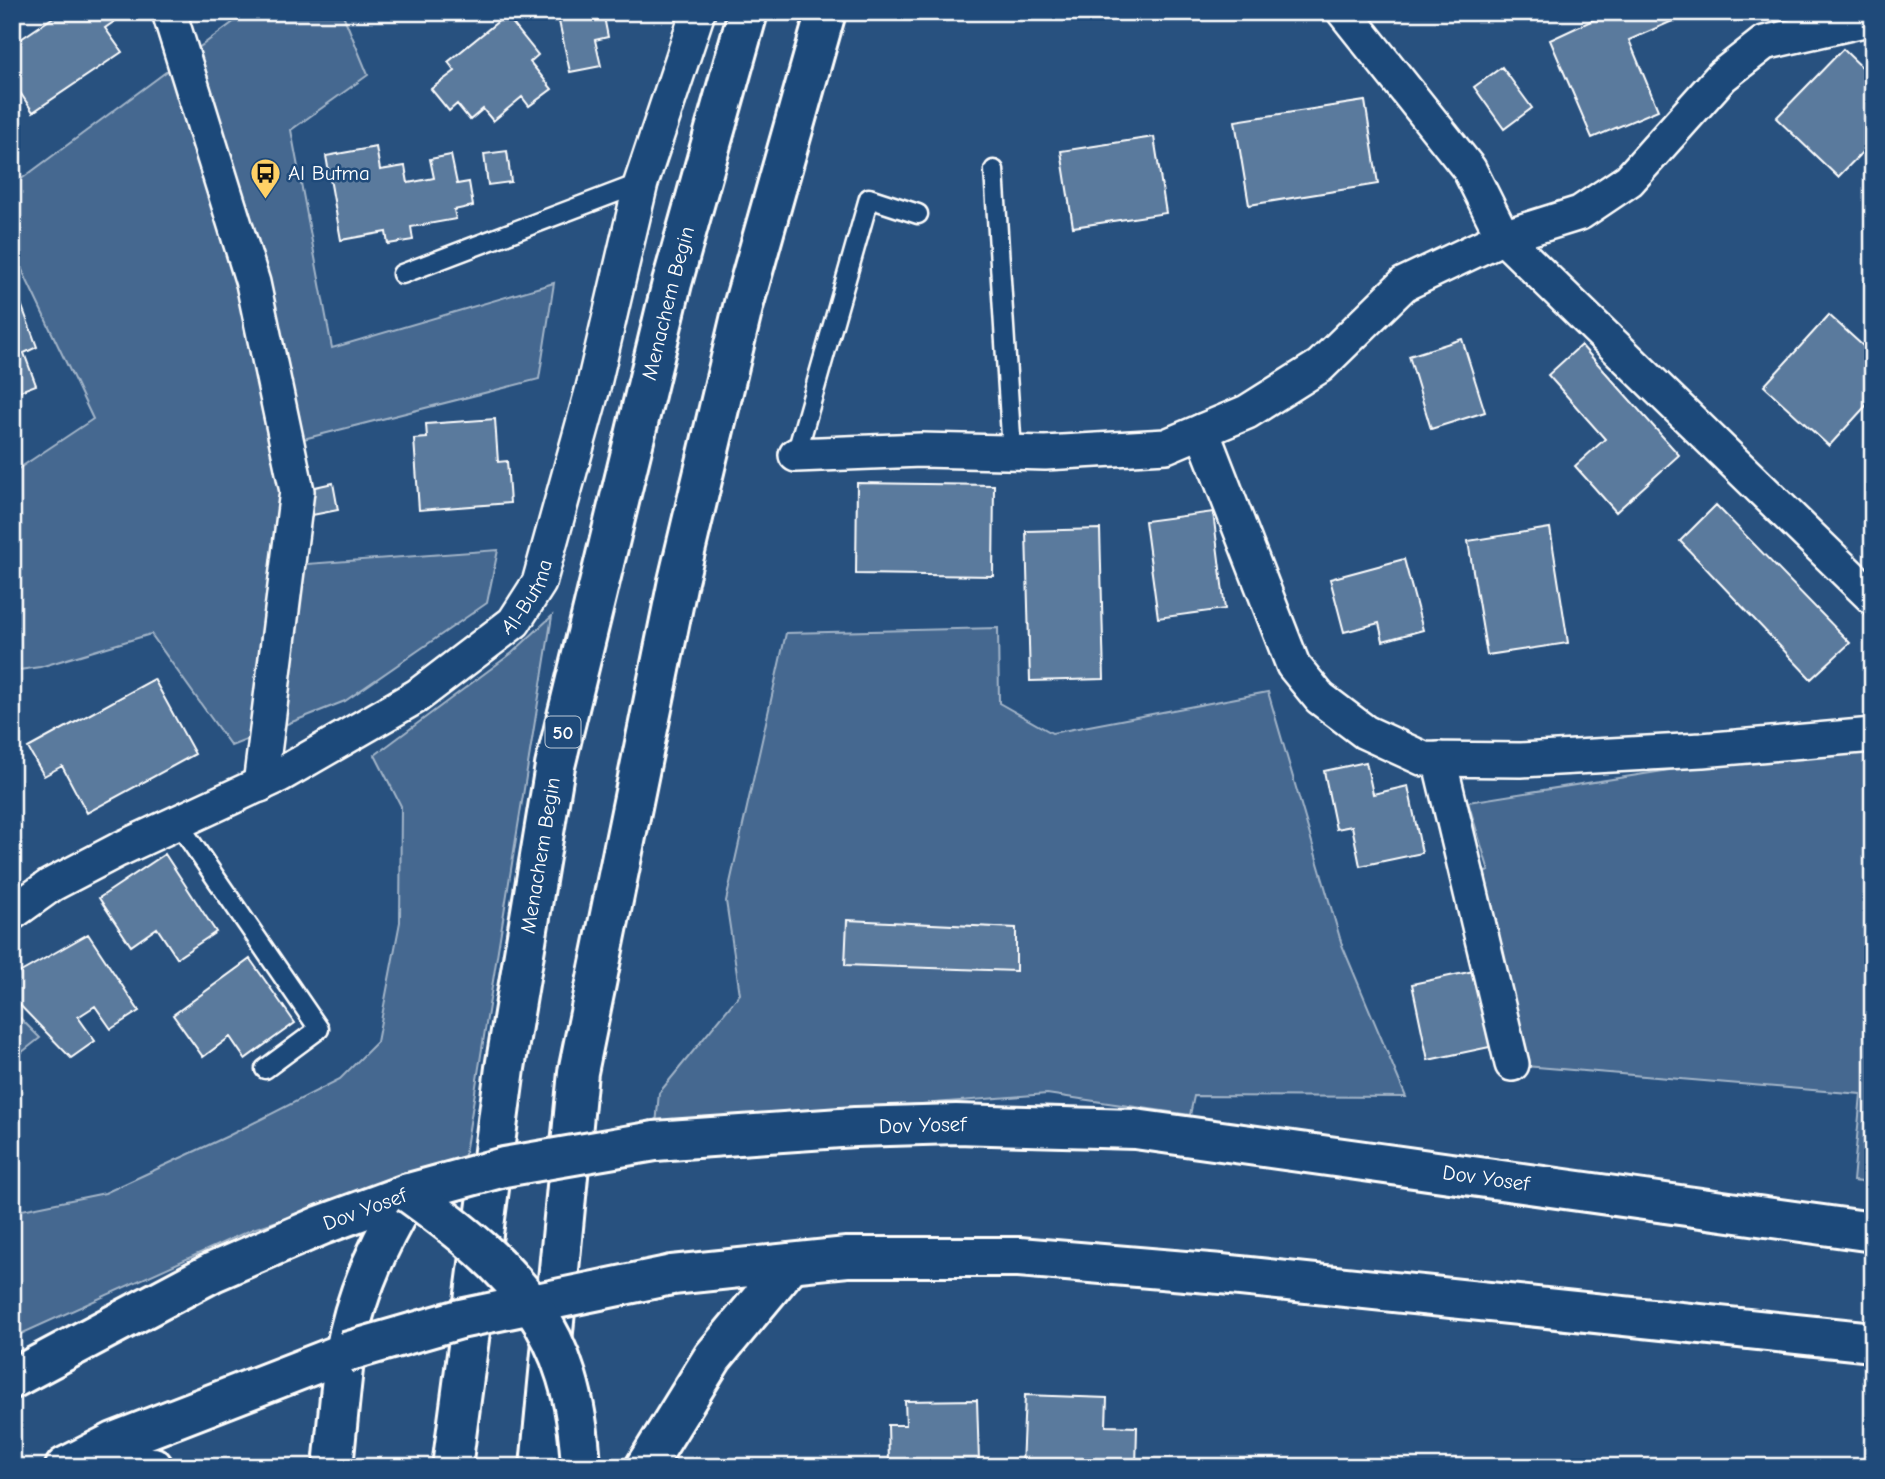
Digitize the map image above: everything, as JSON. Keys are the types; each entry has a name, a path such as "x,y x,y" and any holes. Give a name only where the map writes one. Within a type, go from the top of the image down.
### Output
{"main road":[{"name":"Menachem Begin","path":"452,1467 505,1068 555,766 672,283 748,12"},
{"path":"540,1467 578,1072 678,581 744,303 826,12"},
{"name":"Dov Yosef","path":"12,1379 201,1278 322,1225 409,1193 504,1167 655,1141 855,1127 956,1124 1135,1129 1873,1232"},
{"path":"335,1456 330,1358 368,1272 409,1193 492,1261 532,1303 554,1340 567,1380 578,1424 580,1467"},
{"path":"65,1467 114,1442 330,1358 460,1319 672,1275 847,1257 1019,1256 1220,1273 1873,1342"},
{"path":"645,1467 713,1357 791,1263"},
{"path":"137,1467 153,1467"}],"street":[{"path":"169,12 253,283 297,491 260,785"},
{"name":"Al-Butma","path":"12,913 51,885 260,785 417,696 514,622 538,583 593,388 641,183 698,12"},
{"path":"1345,12 1469,169 1503,237 1873,598"},
{"path":"796,455 921,450 1012,452 1166,446 1247,412 1320,366 1404,284 1503,237 1580,214 1629,180 1722,76 1764,43 1873,18"},
{"path":"1202,431 1293,665 1320,698 1365,733 1424,759 1535,760 1702,750 1873,735"},
{"path":"1439,759 1512,1064"}],"lane":[{"path":"993,170 1012,452"},
{"path":"402,274 641,183"},
{"path":"796,455 869,198 918,214"},
{"path":"178,823 319,1029 265,1069"}],"shaded area":[{"path":"247,12 342,12 368,75 291,130 332,348 554,283 539,379 272,447 307,564 498,550 487,603 345,701 231,746 151,634 40,667 12,671 12,473 93,419 12,249 12,186"},
{"path":"552,616 464,1160 253,1229 12,1338 12,1212 105,1193 228,1136 340,1079 377,1042 400,922 401,806 375,755 512,653"},
{"path":"998,628 999,703 1052,733 1268,692 1342,945 1406,1097 1194,1096 1190,1115 1047,1094 656,1125 659,1093 740,994 726,901 786,633"},
{"path":"1873,748 1873,1183 1853,1181 1861,1094 1525,1066 1471,876 1489,871 1468,802 1732,760"},
{"path":"12,1010 40,1038 12,1060"}],"building":[{"path":"61,12 109,12 115,21 105,28 122,52 33,112 19,91 12,96 12,45"},
{"path":"557,12 627,12 604,17 608,37 595,40 601,66 570,72"},
{"path":"1610,12 1693,12 1629,40 1658,110 1592,138 1550,40"},
{"path":"506,15 538,55 530,62 552,89 529,106 522,97 493,121 483,109 470,120 457,104 449,111 431,89 455,71 448,62"},
{"path":"1843,49 1873,78 1873,141 1838,177 1776,118"},
{"path":"1502,67 1532,108 1504,129 1474,87"},
{"path":"1365,101 1378,184 1249,205 1235,121"},
{"path":"1154,137 1166,213 1073,227 1061,151"},
{"path":"376,147 380,170 405,166 408,183 434,178 430,159 451,155 457,184 469,182 473,206 454,210 456,219 411,227 413,240 388,244 386,232 341,240 326,156"},
{"path":"507,151 511,182 488,185 484,154"},
{"path":"16,290 37,347 24,353 36,385 12,394 12,292"},
{"path":"1829,315 1873,355 1873,398 1829,446 1764,386"},
{"path":"1462,339 1485,412 1431,429 1409,356"},
{"path":"1581,345 1679,455 1616,512 1575,466 1605,439 1548,375"},
{"path":"495,419 498,462 507,461 510,503 419,510 414,439 427,438 426,424"},
{"path":"333,483 338,510 302,517 297,491"},
{"path":"857,483 994,485 993,576 856,574"},
{"path":"1716,505 1850,643 1811,679 1680,541"},
{"path":"1213,512 1225,609 1158,618 1145,521"},
{"path":"1550,528 1568,643 1487,655 1468,541"},
{"path":"1100,529 1104,679 1030,681 1026,531"},
{"path":"1404,559 1423,630 1383,641 1379,623 1344,632 1330,579"},
{"path":"154,679 195,754 87,813 62,766 44,776 28,748"},
{"path":"1366,762 1373,794 1408,786 1422,853 1360,866 1352,826 1336,829 1324,771"},
{"path":"165,854 216,932 177,958 157,928 131,946 99,898"},
{"path":"847,920 1016,928 1016,971 845,965"},
{"path":"88,934 139,1011 111,1029 95,1006 78,1017 95,1041 71,1058 12,997 12,977"},
{"path":"250,959 295,1023 245,1059 230,1037 203,1057 173,1015"},
{"path":"1483,969 1499,1045 1428,1060 1412,984"},
{"path":"1025,1395 1107,1398 1106,1426 1137,1427 1136,1467 1022,1467"},
{"path":"977,1400 979,1462 889,1463 888,1425 906,1425 905,1401"}],"place":[{"name":"Al Butma","path":"265,200"}]}
